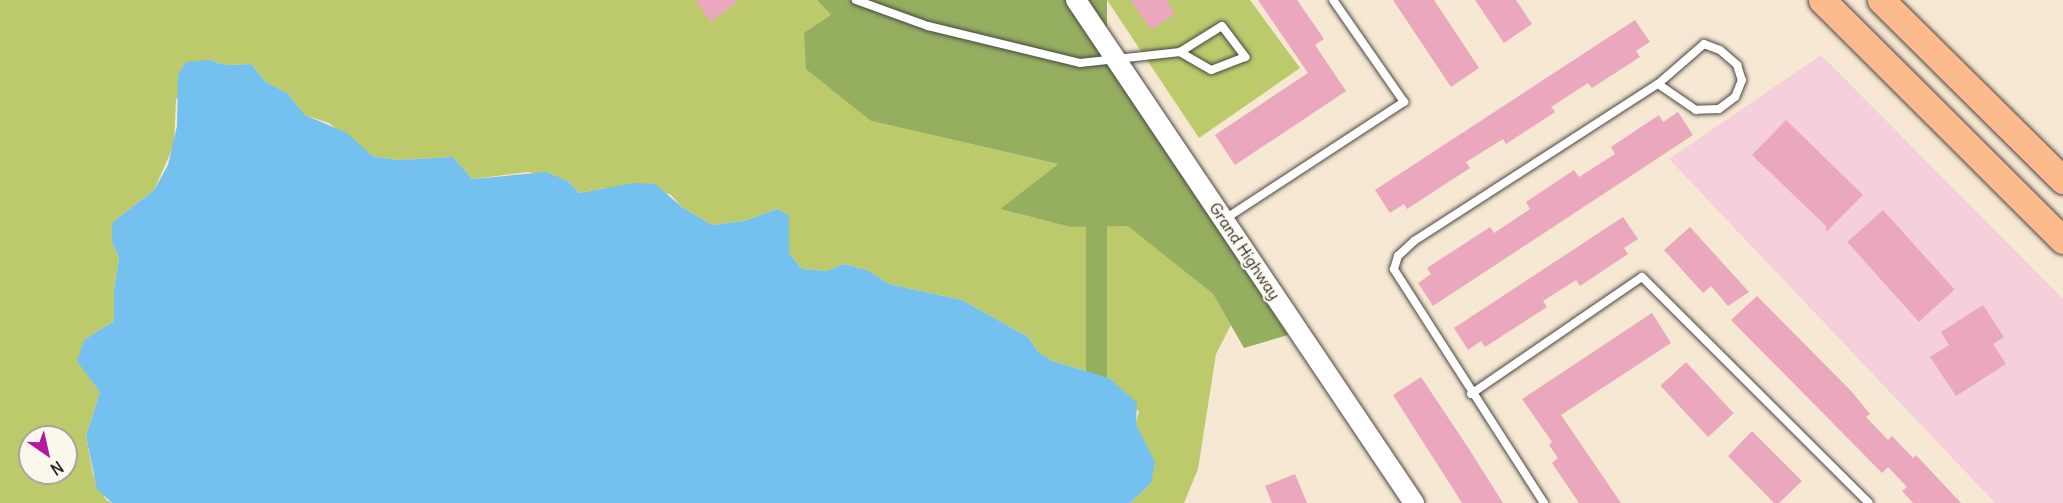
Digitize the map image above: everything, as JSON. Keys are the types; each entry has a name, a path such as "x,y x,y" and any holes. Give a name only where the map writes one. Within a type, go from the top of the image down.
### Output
{"highway":[{"path":"1822,0 1996,177 2063,240"},
{"path":"1881,0 2063,180"},
{"path":"1996,177 2063,215"}],"street":[{"name":"Grand Highway","path":"1076,0 1414,503"}],"lane":[{"path":"856,0 928,26 1080,63 1180,52 1222,26 1245,57 1210,70 1180,52"},
{"path":"1224,220 1404,102 1333,0"},
{"path":"1544,503 1396,279 1394,269 1398,256 1414,241 1658,84 1704,44 1720,50 1737,64 1742,80 1735,97 1719,109 1696,110 1658,84"},
{"path":"1471,394 1642,278 1869,503"}],"shaded area":[{"path":"1821,55 2063,299 2063,503 1995,503 1669,159"}],"green space":[{"path":"0,0 817,0 831,15 871,121 1058,164 1000,209 1070,227 1128,225 1213,294 1231,325 1216,354 1198,469 1184,503 1130,503 1151,483 1144,441 1135,424 1139,412 1109,378 1052,361 1038,352 1028,337 962,300 889,284 867,270 843,264 827,271 802,269 789,253 789,215 777,209 744,221 712,225 682,207 670,194 605,188 579,193 568,181 528,172 472,179 453,157 397,160 372,156 329,123 305,115 287,93 266,82 251,64 226,65 209,60 176,100 174,145 154,190 112,223 112,242 119,258 114,288 114,321 84,340 92,379 100,392 86,436 93,474 106,500 112,503 0,503"},
{"path":"817,0 1066,0 1288,335 1244,348 1213,294 1128,226 1070,227 1000,209 1058,164 871,121 806,69 804,33 831,15"},
{"path":"1086,0 1107,0 1107,393 1086,393"},
{"path":"1107,0 1250,0 1300,68 1199,138"}],"water":[{"path":"209,60 226,65 251,64 266,82 287,93 305,115 347,133 372,156 397,160 453,157 472,179 546,172 568,181 579,193 633,183 655,184 682,207 712,225 744,221 777,209 789,215 789,253 802,269 827,271 843,264 867,270 889,284 962,300 1028,337 1038,352 1052,361 1109,378 1137,403 1136,424 1155,462 1151,483 1130,503 112,503 97,489 86,436 100,392 77,361 84,340 114,321 114,289 119,258 112,242 112,223 154,190 168,165 177,126 178,74 186,62"}],"building":[{"path":"695,0 739,0 711,22"},
{"path":"1130,0 1166,0 1175,13 1152,30"},
{"path":"1258,0 1297,0 1324,39 1315,45 1346,91 1235,165 1215,135 1308,73"},
{"path":"1393,0 1434,0 1479,68 1451,87"},
{"path":"1475,0 1516,0 1532,24 1504,43"},
{"path":"1635,20 1650,42 1636,51 1640,57 1592,88 1588,83 1551,107 1555,112 1506,144 1503,139 1466,162 1470,168 1407,209 1404,204 1390,213 1375,190"},
{"path":"1678,112 1693,135 1433,306 1418,283 1431,274 1427,268 1490,227 1494,233 1530,209 1526,202 1574,170 1579,177 1615,154 1611,147 1659,115 1663,122"},
{"path":"1786,120 1863,195 1826,232 1826,226 1752,155"},
{"path":"1883,210 1955,290 1919,322 1847,242"},
{"path":"1623,217 1638,239 1624,248 1628,254 1580,286 1576,280 1543,301 1547,307 1485,347 1481,341 1468,350 1454,328"},
{"path":"1690,227 1749,292 1728,306 1711,286 1703,293 1664,250"},
{"path":"1757,296 1852,392 1870,414 1866,417 1888,440 1892,436 1913,458 1916,455 1961,503 1913,503 1902,491 1907,487 1888,467 1882,473 1731,320"},
{"path":"1983,305 2004,337 1993,344 2006,364 1956,396 1930,357 1949,345 1941,332"},
{"path":"1652,313 1671,343 1561,415 1621,503 1579,503 1552,463 1558,458 1549,445 1552,442 1522,399"},
{"path":"1686,362 1734,413 1708,437 1660,386"},
{"path":"1421,377 1503,503 1462,503 1393,395"},
{"path":"1752,431 1802,481 1779,503 1774,503 1728,456"},
{"path":"1295,474 1307,503 1272,503 1265,486"}]}
